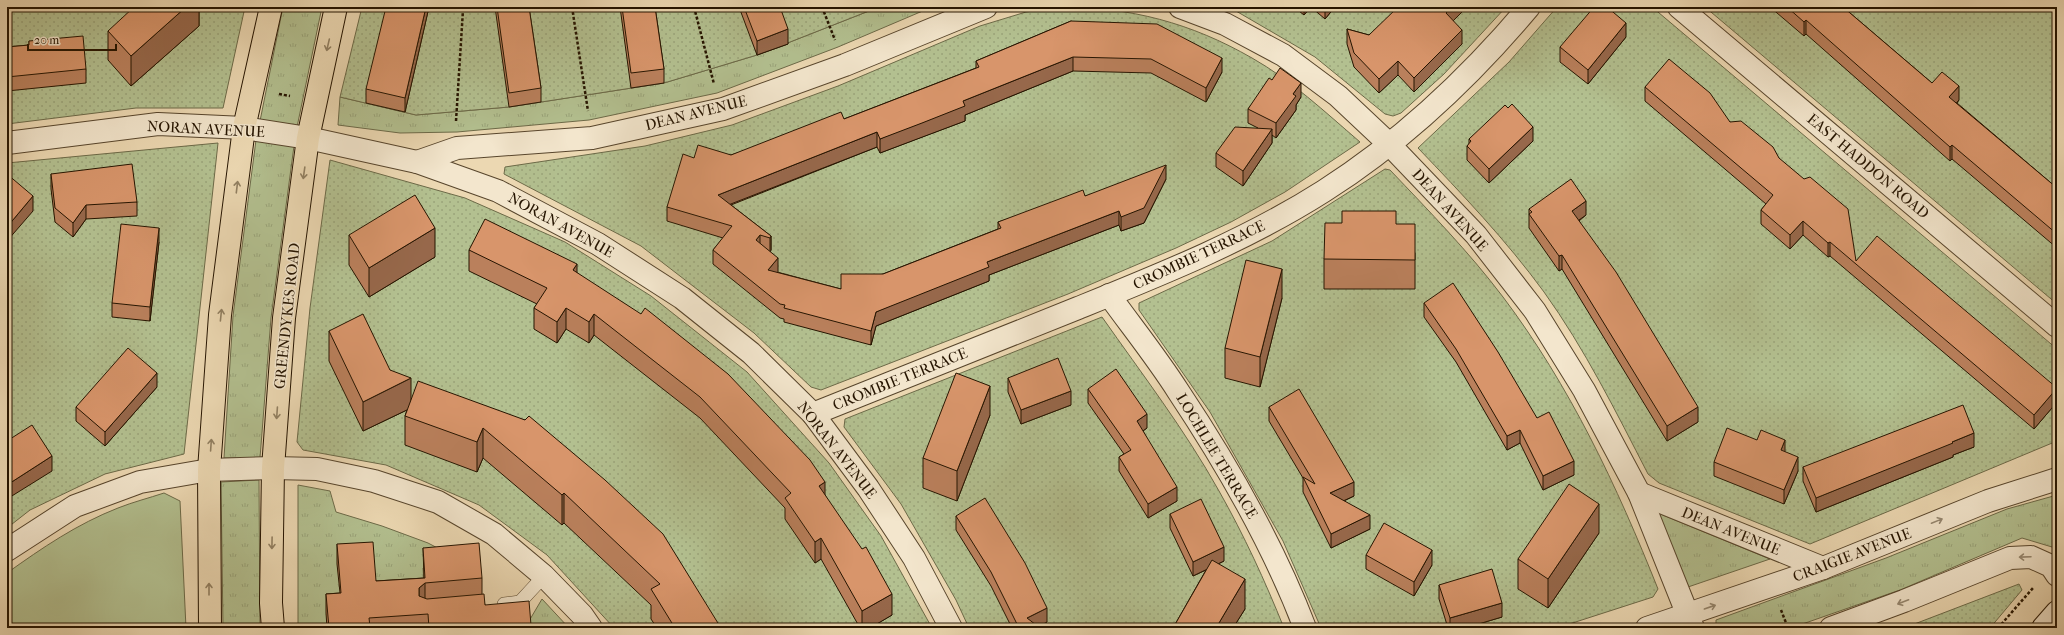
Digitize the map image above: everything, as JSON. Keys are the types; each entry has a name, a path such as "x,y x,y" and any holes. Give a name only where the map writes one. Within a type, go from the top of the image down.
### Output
{"highway":[{"path":"210,628 209,470 220,315 244,128 271,7"},
{"name":"GREENDYKES ROAD","path":"273,628 271,603 273,468 284,318 308,138 336,7"}],"street":[{"name":"DEAN AVENUE","path":"417,162 457,148 592,138 722,110 845,66 986,7"},
{"name":"DEAN AVENUE","path":"1180,7 1225,24 1283,55 1338,96 1389,144 1476,235 1535,311 1584,390 1639,493 1690,621"},
{"name":"CROMBIE TERRACE","path":"813,414 1196,260 1262,227 1325,191 1389,144 1456,87 1529,7"},
{"name":"EAST HADDON ROAD","path":"1679,7 2057,326"},
{"name":"NORAN AVENUE","path":"7,143 158,124 244,128 308,138 417,162 498,191 605,248 682,298 751,353 813,414 868,488 910,552 951,628"},
{"name":"LOCHLEE TERRACE","path":"1109,295 1178,390 1232,477 1272,551 1305,628"},
{"path":"7,550 75,506 140,482 209,470 273,468 317,469 374,481 438,502 494,534 544,576 582,615 591,628"},
{"name":"CRAIGIE AVENUE","path":"1647,628 1690,621 1988,501 2057,479"},
{"name":"DEAN AVENUE","path":"1639,493 1822,568"},
{"path":"1831,628 1904,601 2010,558 2031,557 2054,570"},
{"path":"2043,628 2057,612"}],"lane":[{"path":"488,605 520,602 544,576"}],"path":[{"path":"572,7 592,138"},
{"path":"694,7 722,110"},
{"path":"822,7 845,66"},
{"path":"457,148 456,111 463,10"},
{"path":"253,89 315,101"},
{"path":"1998,628 2054,570"}],"green space":[{"path":"7,7 245,7 223,108 136,108 7,124"},
{"path":"283,7 322,7 297,127 260,121"},
{"path":"362,7 879,7 757,55 664,83 509,107 416,115 340,97"},
{"path":"879,7 932,7 838,47 717,93 589,120 457,132 400,133 338,125 340,97 416,115 509,107 664,83 757,55"},
{"path":"1060,7 1111,10 1136,14 1160,19 1206,35 1252,58 1280,76 1308,97 1360,142 1285,192 1231,222 1176,248 1068,294 821,390 811,387 754,333 641,246 504,174 505,167 645,146 732,125 838,86 980,26 1026,12"},
{"path":"1238,7 1506,7 1444,74 1401,113 1393,116 1385,114 1315,57 1236,11"},
{"path":"1557,7 1652,7 2057,349 2057,441 1810,544 1659,483 1648,474 1612,404 1586,358 1544,292 1499,236 1418,148 1509,62"},
{"path":"1705,7 2057,7 2057,304"},
{"path":"256,140 294,146 271,318 260,458 224,458 233,316"},
{"path":"218,143 184,454 105,474 30,510 7,528 7,163"},
{"path":"330,160 465,198 565,242 651,296 747,372 829,463 881,536 932,628 614,628 547,555 479,505 386,465 303,450 297,442 310,308"},
{"path":"1385,169 1390,170 1476,264 1503,297 1550,366 1571,401 1626,512 1658,589 1653,597 1557,628 1321,628 1283,541 1210,412 1139,310 1139,303 1272,241"},
{"path":"1102,317 1163,402 1206,468 1246,541 1284,628 969,628 956,600 901,504 844,427 845,419"},
{"path":"259,480 260,628 223,628 221,482"},
{"path":"298,485 330,491 336,512 382,526 428,543 468,564 423,568 427,628 298,628"},
{"path":"164,493 180,501 186,628 7,628 7,573 88,521 124,506"},
{"path":"2057,495 2057,542 2052,547 2022,538 1900,590 1791,628 1716,628 1716,620 1886,558 2007,509"},
{"path":"1658,513 1770,559 1688,587"},
{"path":"2019,584 2022,590 1990,628 1904,628"},
{"path":"542,599 569,628 530,628 529,621"}],"building":[{"path":"134,7 186,7 131,56 108,31"},
{"path":"386,7 426,7 405,98 366,89"},
{"path":"497,7 529,7 541,88 509,93"},
{"path":"622,7 655,7 664,69 631,73"},
{"path":"744,7 780,7 788,29 757,41"},
{"path":"1398,7 1452,7 1446,13 1462,30 1414,78 1398,61 1379,79 1354,53 1347,29 1369,35"},
{"path":"1594,7 1607,7 1626,23 1588,70 1560,47"},
{"path":"1787,7 1843,7 1932,83 1942,72 1959,86 1949,97 2057,188 2057,234 1952,145 1950,147 1806,20 1804,22"},
{"path":"1071,21 1157,24 1222,58 1206,88 1151,59 1073,57 963,101 965,106 922,123 880,139 877,132 718,195 771,236 770,238 760,235 756,240 778,258 768,270 841,289 841,274 883,274 1001,228 998,222 1083,190 1085,196 1166,165 1144,208 1121,217 1119,211 987,262 989,267 876,312 871,331 784,308 785,305 780,304 713,250 732,226 667,207 683,154 694,158 698,145 731,155 841,112 844,119 979,67 976,61"},
{"path":"83,36 86,69 7,77 7,47 29,45 29,41"},
{"path":"1669,59 1710,93 1730,122 1741,121 1773,147 1779,158 1804,179 1810,177 1848,209 1856,261 1877,236 2057,388 2034,415 1830,242 1828,243 1803,221 1790,235 1761,210 1773,195 1645,87"},
{"path":"1280,68 1301,83 1293,94 1296,96 1276,123 1248,109 1269,78 1272,80"},
{"path":"1512,104 1533,127 1489,169 1467,146 1471,141 1469,139 1505,105 1508,108"},
{"path":"1235,127 1272,129 1243,171 1216,153"},
{"path":"132,164 137,202 86,205 73,223 55,208 51,174"},
{"path":"7,174 33,196 7,227"},
{"path":"1571,179 1586,201 1572,211 1616,272 1698,407 1667,426 1562,255 1559,256 1529,214 1532,212 1529,209"},
{"path":"415,195 435,228 369,268 349,235"},
{"path":"1342,211 1396,211 1396,224 1415,224 1415,260 1324,259 1325,223 1342,223"},
{"path":"485,219 577,264 573,270 641,314 645,308 728,374 810,460 825,482 819,486 862,549 866,547 892,594 862,611 821,538 815,542 785,498 791,493 700,397 594,314 589,322 566,308 557,322 534,308 547,288 469,250"},
{"path":"121,224 159,228 150,307 112,303"},
{"path":"1246,260 1282,269 1260,357 1225,348"},
{"path":"1453,283 1498,352 1537,418 1549,412 1574,461 1543,476 1520,430 1507,436 1456,349 1424,303"},
{"path":"363,314 390,370 411,378 363,402 329,331"},
{"path":"128,348 157,373 105,432 76,407"},
{"path":"1058,358 1071,391 1021,410 1008,378"},
{"path":"1116,369 1147,414 1137,421 1177,487 1148,504 1119,457 1131,450 1088,389"},
{"path":"956,373 990,386 957,471 923,458"},
{"path":"418,381 525,420 529,416 605,480 663,534 721,628 675,628 651,589 660,584 564,493 562,495 483,428 477,442 405,416"},
{"path":"1299,389 1354,482 1330,493 1370,515 1331,534 1303,477 1315,484 1269,407"},
{"path":"1963,405 1974,433 1952,442 1953,443 1816,498 1803,467"},
{"path":"32,425 52,456 7,485 7,441"},
{"path":"1727,428 1757,440 1761,430 1785,440 1781,450 1798,457 1784,490 1714,462"},
{"path":"1569,484 1599,504 1548,579 1518,559"},
{"path":"985,498 1025,563 1047,608 1027,618 1040,628 1019,628 991,572 956,516"},
{"path":"1201,499 1224,547 1193,562 1170,514"},
{"path":"1384,523 1432,550 1414,582 1366,555"},
{"path":"373,542 376,581 425,578 423,548 479,543 482,578 425,583 419,588 419,596 427,599 484,594 485,605 529,601 531,625 496,628 429,628 428,614 369,618 370,627 329,628 326,594 341,593 337,544"},
{"path":"1212,560 1245,579 1216,628 1173,628"},
{"path":"1492,569 1502,603 1450,618 1439,585"}]}
